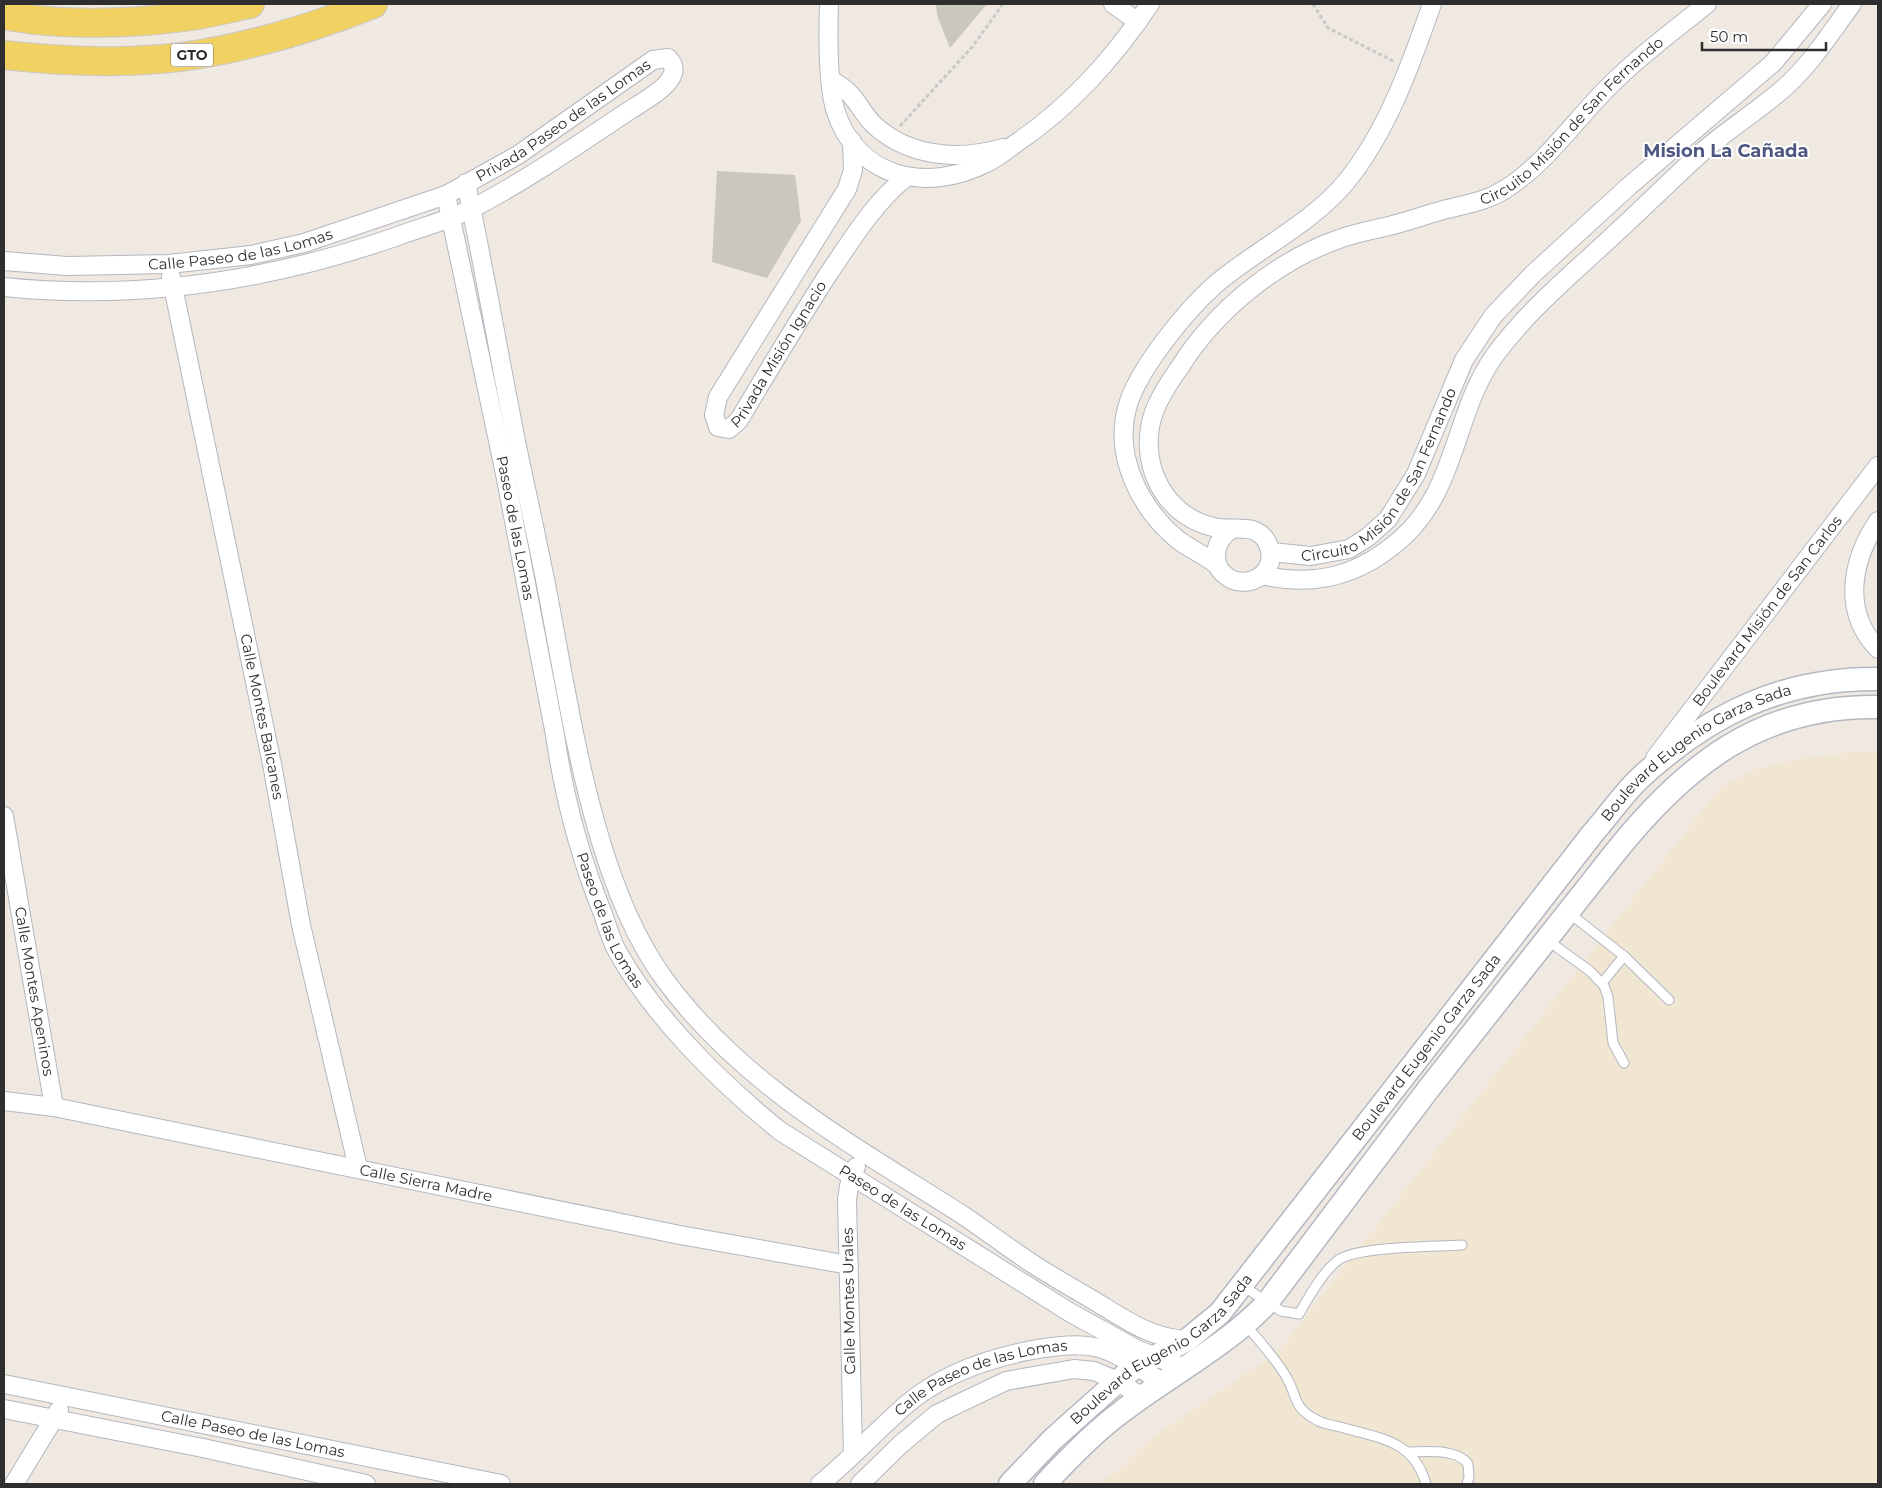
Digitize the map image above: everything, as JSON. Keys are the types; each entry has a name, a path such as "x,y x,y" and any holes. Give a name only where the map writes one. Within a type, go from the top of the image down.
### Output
{"main road":[{"path":"184,17 216,4"},
{"path":"4,15 57,21 184,17 250,4"},
{"name":"GTO","path":"4,55 79,60 136,60 200,54 265,40 373,4"}],"street":[{"path":"829,4 828,27 835,108 844,129 852,141 873,162 888,172 905,178 957,175 988,163 1012,146 1068,104 1118,49 1150,4"},
{"path":"1114,4 1138,22"},
{"path":"1217,564 1186,547 1166,530 1149,509 1135,486 1125,456 1124,435 1127,408 1142,376 1198,301 1247,259 1315,212 1348,180 1376,133 1408,68 1432,4"},
{"name":"Circuito Misión de San Fernando","path":"1707,4 1618,78 1522,179 1486,200 1338,239 1300,257 1271,275 1231,306 1204,335 1183,362 1153,414 1148,439 1154,476 1161,492 1171,503 1189,518 1209,527 1230,530 1243,527 1256,530 1266,539 1271,552 1311,556 1349,549 1368,537 1388,520 1416,474 1464,360 1493,316 1533,274 1628,187 1773,63 1822,4"},
{"name":"Circuito Misión de San Fernando","path":"1262,575 1286,581 1323,579 1358,568 1397,544 1431,504 1446,477 1481,381 1494,357 1524,320 1703,151 1778,93 1815,55 1852,4"},
{"name":"Privada Paseo de las Lomas","path":"466,183 518,155 649,62 664,57 673,64 674,72 662,88 565,154 472,209"},
{"path":"832,80 848,92 868,119 890,137 916,150 941,154 975,154 1012,146"},
{"name":"Privada Misión Ignacio","path":"852,141 853,170 847,189 718,397 714,415 718,427 729,429 739,420 794,328 864,222 882,199 905,178"},
{"name":"Calle Paseo de las Lomas","path":"4,261 67,266 169,264 251,256 296,245 446,195 466,183"},
{"name":"Paseo de las Lomas","path":"466,183 575,732 599,830 623,904 642,944 664,980 731,1056 827,1130 966,1217 1037,1267 1120,1316 1156,1335 1168,1339 1186,1340"},
{"name":"Paseo de las Lomas","path":"446,195 505,474 561,774 588,876 616,948 630,972 694,1053 747,1104 780,1131 1071,1313 1155,1357 1185,1368"},
{"name":"Calle Paseo de las Lomas","path":"4,287 64,291 174,288 256,277 309,265 472,209"},
{"name":"Calle Montes Balcanes","path":"169,264 272,764 301,925 358,1168"},
{"name":"Boulevard Misión de San Carlos","path":"1639,780 1878,466"},
{"path":"1878,521 1862,548 1853,585 1857,615 1864,632 1878,649"},
{"path":"1230,530 1217,545 1215,555 1221,572 1236,582 1245,582 1262,575 1267,568 1271,552"},
{"name":"Boulevard Eugenio Garza Sada","path":"1010,1484 1053,1439 1126,1374 1186,1340 1220,1313 1346,1149 1509,944 1593,833 1639,780 1701,729 1765,696 1791,688 1822,682 1878,679"},
{"name":"Boulevard Eugenio Garza Sada","path":"1045,1484 1099,1431 1141,1397 1246,1325 1268,1303 1430,1087 1636,827 1683,780 1714,755 1770,724 1797,715 1829,709 1878,707"},
{"path":"555,735 575,732"},
{"name":"Calle Montes Apeninos","path":"4,818 54,1107"},
{"name":"Calle Sierra Madre","path":"4,1101 54,1107 718,1243 849,1265"},
{"name":"Calle Montes Urales","path":"853,1453 847,1199 851,1174 863,1153"},
{"name":"Calle Paseo de las Lomas","path":"820,1484 908,1404 930,1388 967,1368 1000,1356 1048,1348 1095,1347 1114,1353 1141,1397"},
{"path":"1000,1356 1006,1381"},
{"name":"Calle Paseo de las Lomas","path":"860,1484 901,1444 937,1414 977,1393 1006,1381 1074,1370 1094,1370 1126,1374 1163,1382"},
{"name":"Calle Paseo de las Lomas","path":"4,1384 501,1484"},
{"path":"14,1484 55,1419 66,1396"},
{"name":"Calle Paseo de las Lomas","path":"4,1409 203,1448 357,1483"}],"lane":[{"path":"1569,912 1624,956 1669,1000"},
{"path":"1547,940 1590,971 1602,983 1608,997 1613,1043 1624,1063"},
{"path":"1602,983 1624,956"},
{"path":"1242,1285 1281,1311 1299,1314 1326,1272 1338,1260 1347,1255 1373,1251 1462,1245"},
{"path":"1246,1325 1288,1380 1296,1385"},
{"path":"1288,1380 1293,1398 1300,1408 1315,1420 1383,1439 1408,1452 1445,1453 1460,1458 1468,1464 1469,1477 1467,1484"},
{"path":"1408,1452 1422,1472 1426,1484"}],"path":[{"path":"890,137 973,46 1003,4"},
{"path":"1313,4 1328,28 1408,68"}],"shaded area":[{"path":"1858,751 1878,751 1878,1484 1098,1484 1122,1467 1140,1448 1168,1426 1278,1352 1720,788 1755,769 1800,759"}],"building":[{"path":"936,4 987,4 950,48 937,15"},
{"path":"717,171 795,175 801,221 767,278 712,262"}],"district":[{"name":"Mision La Cañada","path":"1726,151"}]}
